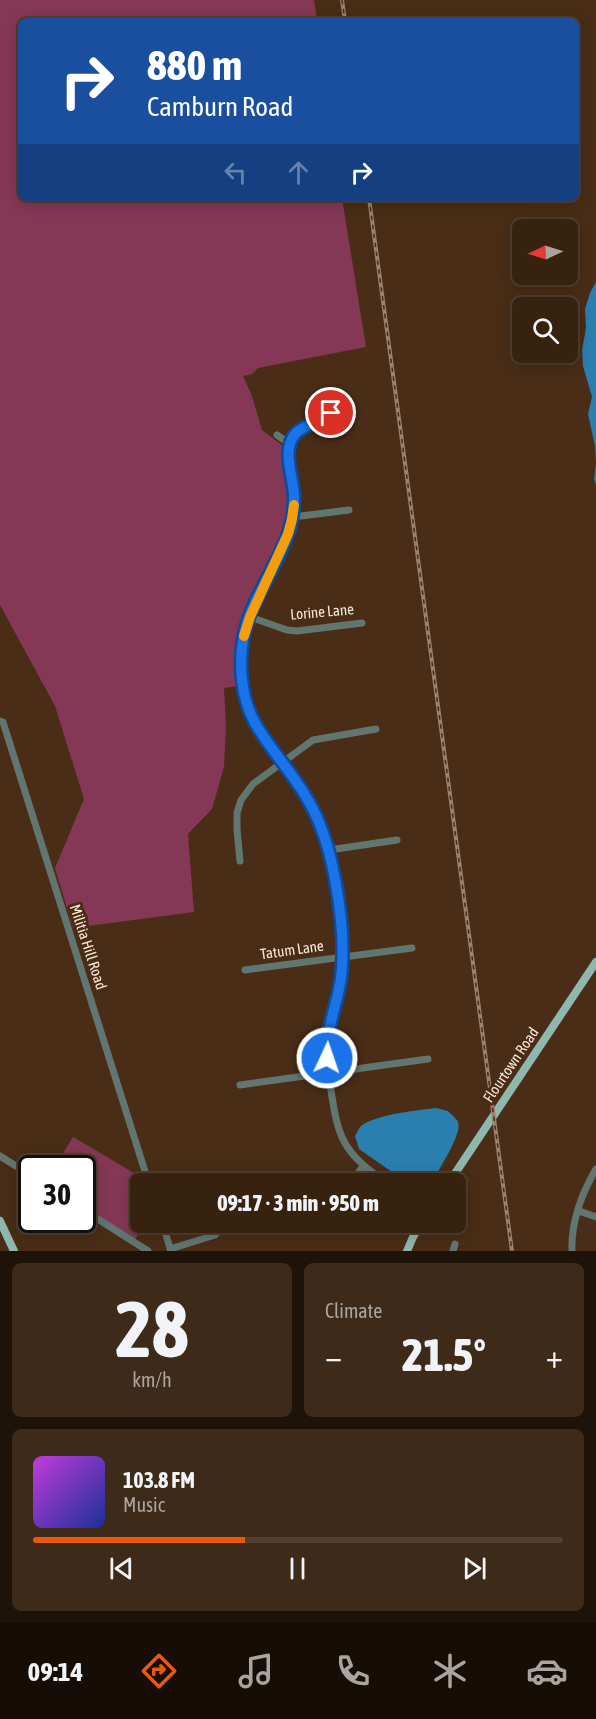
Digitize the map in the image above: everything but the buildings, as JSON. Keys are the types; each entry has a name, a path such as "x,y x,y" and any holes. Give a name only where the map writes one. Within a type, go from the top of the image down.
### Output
{"main road":[{"name":"Flourtown Road","path":"455,1173 596,963"},
{"path":"0,1221 14,1251"},
{"path":"407,1251 416,1233"}],"street":[{"path":"331,413 298,432 290,444 289,458 294,497 293,517 284,544 245,631 241,664 246,697 256,724 310,802 329,850 338,901 342,957 340,980 326,1044 329,1072 337,1126 351,1154 373,1173"},
{"path":"277,435 290,444"},
{"path":"293,517 349,510"},
{"name":"Lorine Lane","path":"250,617 287,630 297,631 362,622"},
{"name":"Militia Hill Road","path":"0,721 3,723 146,1173"},
{"path":"240,861 237,818 241,800 258,779 313,740 376,729"},
{"path":"329,850 397,840"},
{"name":"Tatum Lane","path":"244,970 412,948"},
{"path":"240,1085 428,1059"},
{"path":"0,1156 18,1167"},
{"path":"358,1173 363,1166"},
{"path":"572,1251 573,1225 586,1187 596,1169"},
{"path":"579,1211 596,1217"},
{"path":"96,1218 148,1251"},
{"path":"165,1233 170,1250 217,1233"}],"shaded area":[{"path":"0,0 314,0 317,18 18,18 18,201 342,201 366,347 258,368 252,374 243,376 252,396 262,430 283,446 282,464 288,490 286,526 246,607 237,646 239,686 224,688 226,725 224,767 212,809 188,834 194,912 73,928 55,868 84,799 55,706 0,605"},
{"path":"73,1137 134,1173 130,1173 130,1233 139,1233 134,1242 96,1217 96,1155 62,1155"}],"water":[{"path":"596,282 596,463 588,414 592,397 583,366 582,350 586,328 585,309"},
{"path":"436,1108 448,1111 458,1122 459,1127 454,1143 437,1173 394,1173 359,1149 355,1136 360,1127 374,1119"}],"railway":[{"path":"342,0 345,18"},
{"path":"369,201 512,1251"}],"slow traffic":[{"path":"244,636 262,590 281,553 294,505"}],"route":[{"path":"327,1058 327,1036 338,991 343,949 331,857 322,828 310,802 252,716 247,703 241,664 248,621 281,553 291,525 294,497 289,458 290,444 294,435 331,413"}]}
